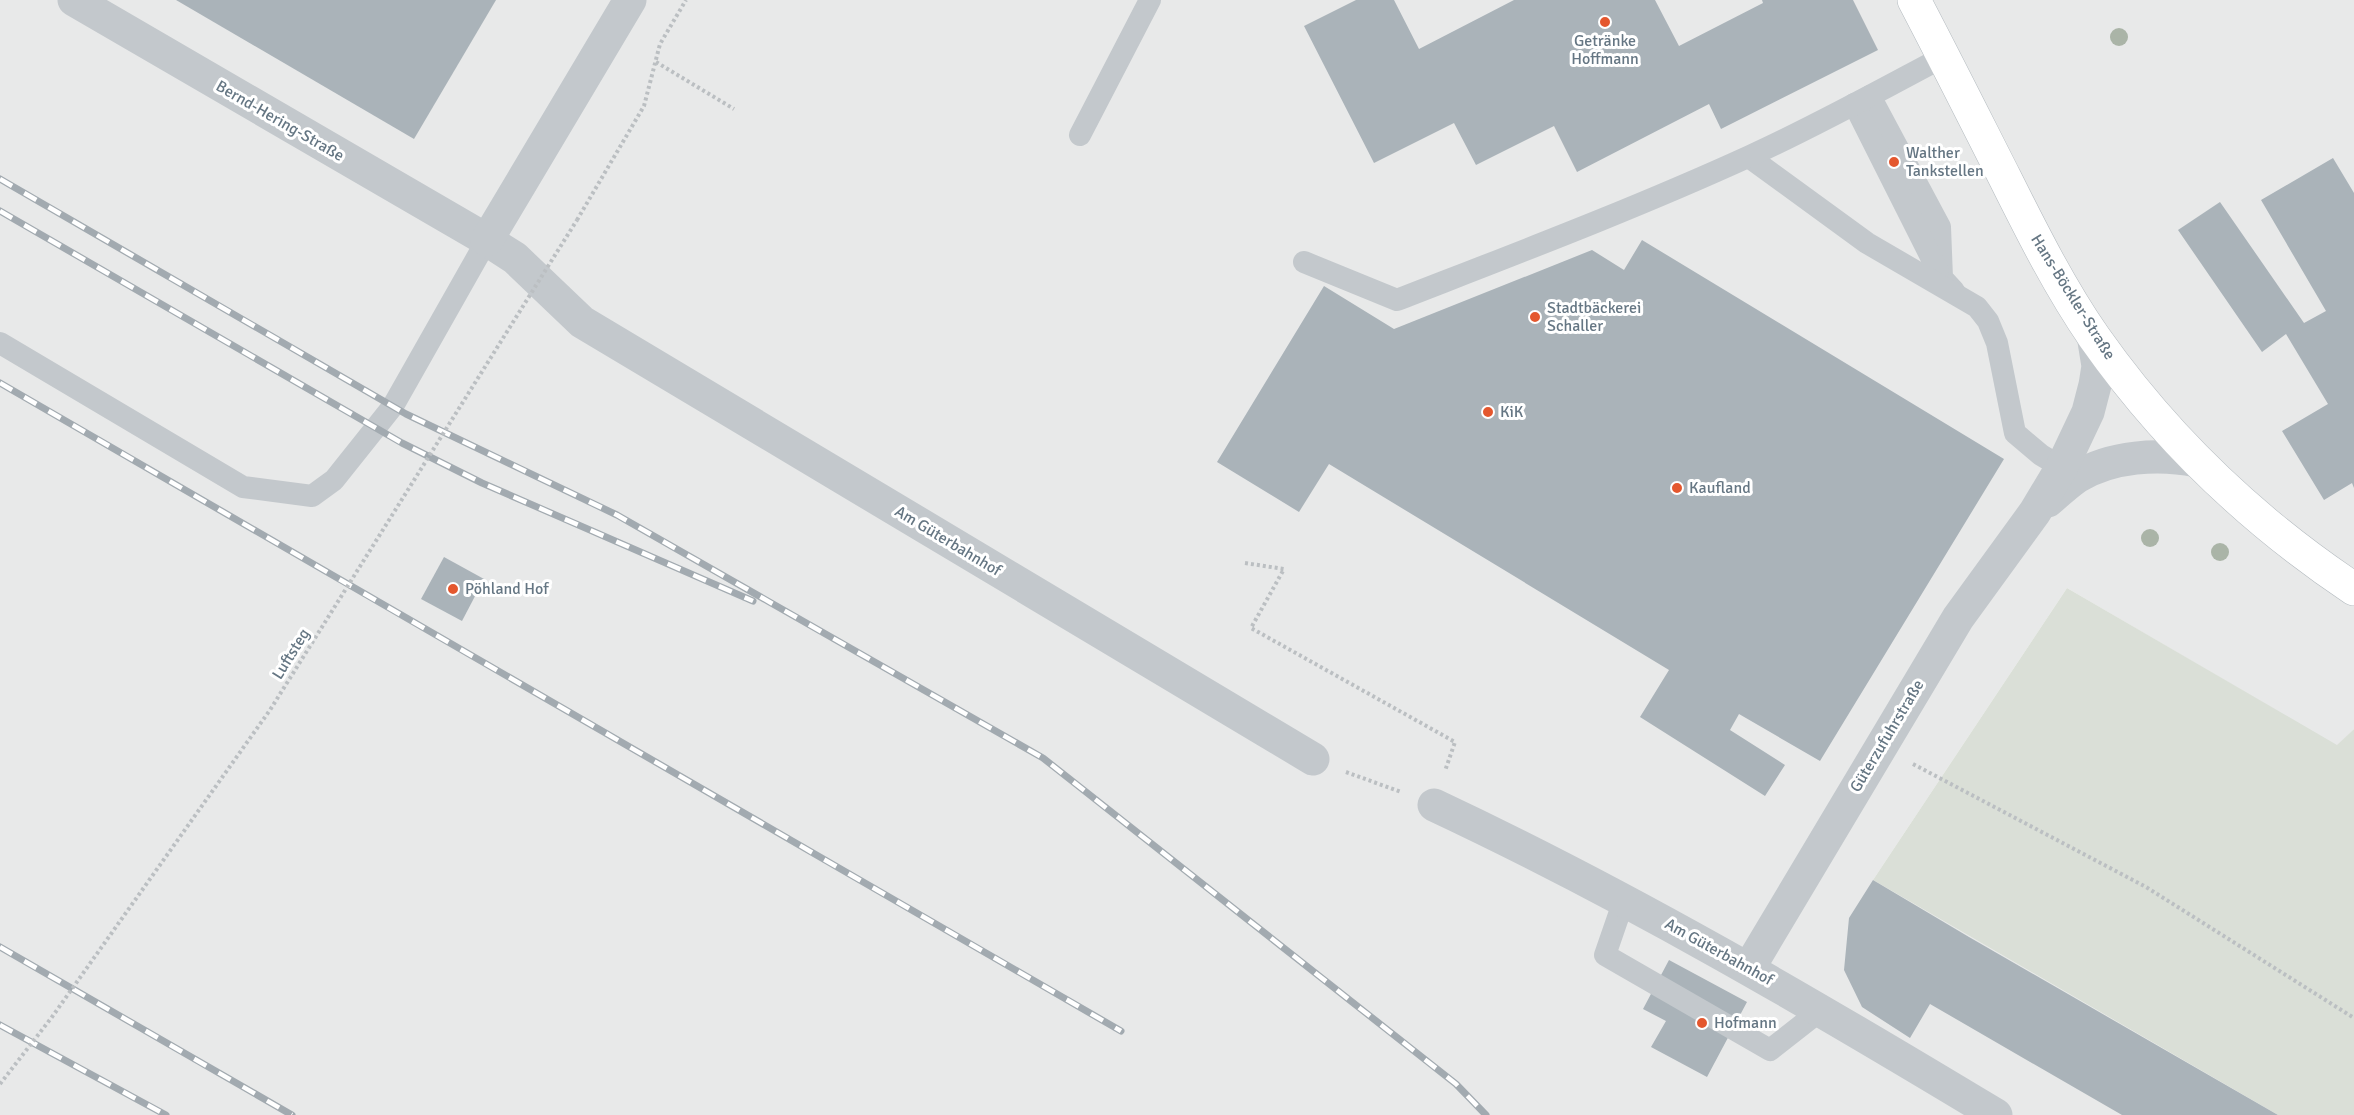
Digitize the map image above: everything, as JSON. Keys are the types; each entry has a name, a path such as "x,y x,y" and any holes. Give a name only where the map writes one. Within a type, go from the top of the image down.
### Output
{"main road":[{"name":"Hans-Böckler-Straße","path":"1914,0 2029,225 2093,335 2134,391 2197,461 2277,534 2354,589"}],"street":[{"name":"Bernd-Hering-Straße","path":"74,0 487,240 515,258 582,322"},
{"path":"487,240 630,0"},
{"name":"Am Güterbahnhof","path":"582,322 1313,759"},
{"name":"Güterzufuhrstraße","path":"1749,968 1958,618 2035,512 2070,472 2095,385 2098,366 2093,335"},
{"name":"Güterzufuhrstraße","path":"2070,472 2142,458 2177,457 2197,461"},
{"name":"Am Güterbahnhof","path":"1434,805 1528,849 1749,968 1821,1010 1977,1110"}],"lane":[{"path":"1080,135 1150,0"},
{"path":"1304,262 1396,300 1606,218 1749,157 1943,57"},
{"path":"1862,100 1940,226 1949,286"},
{"path":"1749,157 1866,243 1949,286 1977,307 1988,321 1997,343 2015,433 2024,443 2070,472"},
{"path":"0,342 243,487 312,496 334,480 393,406 487,240"},
{"path":"1624,900 1605,955 1770,1050 1821,1010"}],"path":[{"name":"Luftsteg","path":"0,1084 52,1017 270,710 577,220 644,106 660,44 686,0"},
{"path":"656,62 734,110"},
{"path":"1245,563 1284,569 1251,628 1455,742 1434,805 1313,759"},
{"path":"1881,747 2146,887 2354,1018"}],"shaded area":[{"path":"0,0 2354,0 2354,729 2337,746 2067,588 1873,880 2278,1115 0,1115"},
{"path":"2067,588 2337,745 2354,729 2354,1115 2278,1115 1873,880"}],"building":[{"path":"176,0 496,0 414,139"},
{"path":"1356,0 1394,0 1419,49 1514,0 1655,0 1679,46 1763,3 1762,0 1853,0 1878,50 1721,129 1709,104 1577,172 1554,126 1476,165 1454,123 1374,163 1304,26"},
{"path":"2333,158 2354,193 2354,488 2352,483 2324,500 2282,431 2328,404 2286,334 2262,352 2178,230 2220,202 2304,323 2326,311 2261,200"},
{"name":"Kaufland","path":"1642,240 2004,459 1820,761 1739,714 1730,730 1785,765 1765,796 1640,717 1669,670 1329,464 1299,512 1217,462 1324,286 1394,329 1592,250 1624,270"},
{"name":"Pöhland Hof","path":"444,557 484,579 462,621 421,599"},
{"path":"1873,880 2278,1115 2122,1115 1930,1004 1910,1038 1862,1007 1844,970 1849,918"},
{"path":"1669,960 1747,1002 1707,1077 1651,1047 1666,1021 1643,1009"}],"railway":[{"path":"0,179 406,414 617,515 1043,758 1456,1084 1486,1115"},
{"path":"0,211 402,443 482,483 753,601"},
{"path":"0,383 1121,1031"},
{"path":"0,947 292,1115"},
{"path":"0,1025 166,1115"}],"place":[{"name":"Getränke Hoffmann","path":"1605,22"},
{"name":"Walther Tankstellen","path":"1894,162"},
{"name":"Stadtbäckerei Schaller","path":"1535,317"},
{"name":"KiK","path":"1488,412"},
{"name":"Kaufland","path":"1677,488"},
{"name":"Pöhland Hof","path":"453,589"},
{"name":"Hofmann","path":"1702,1023"}]}
